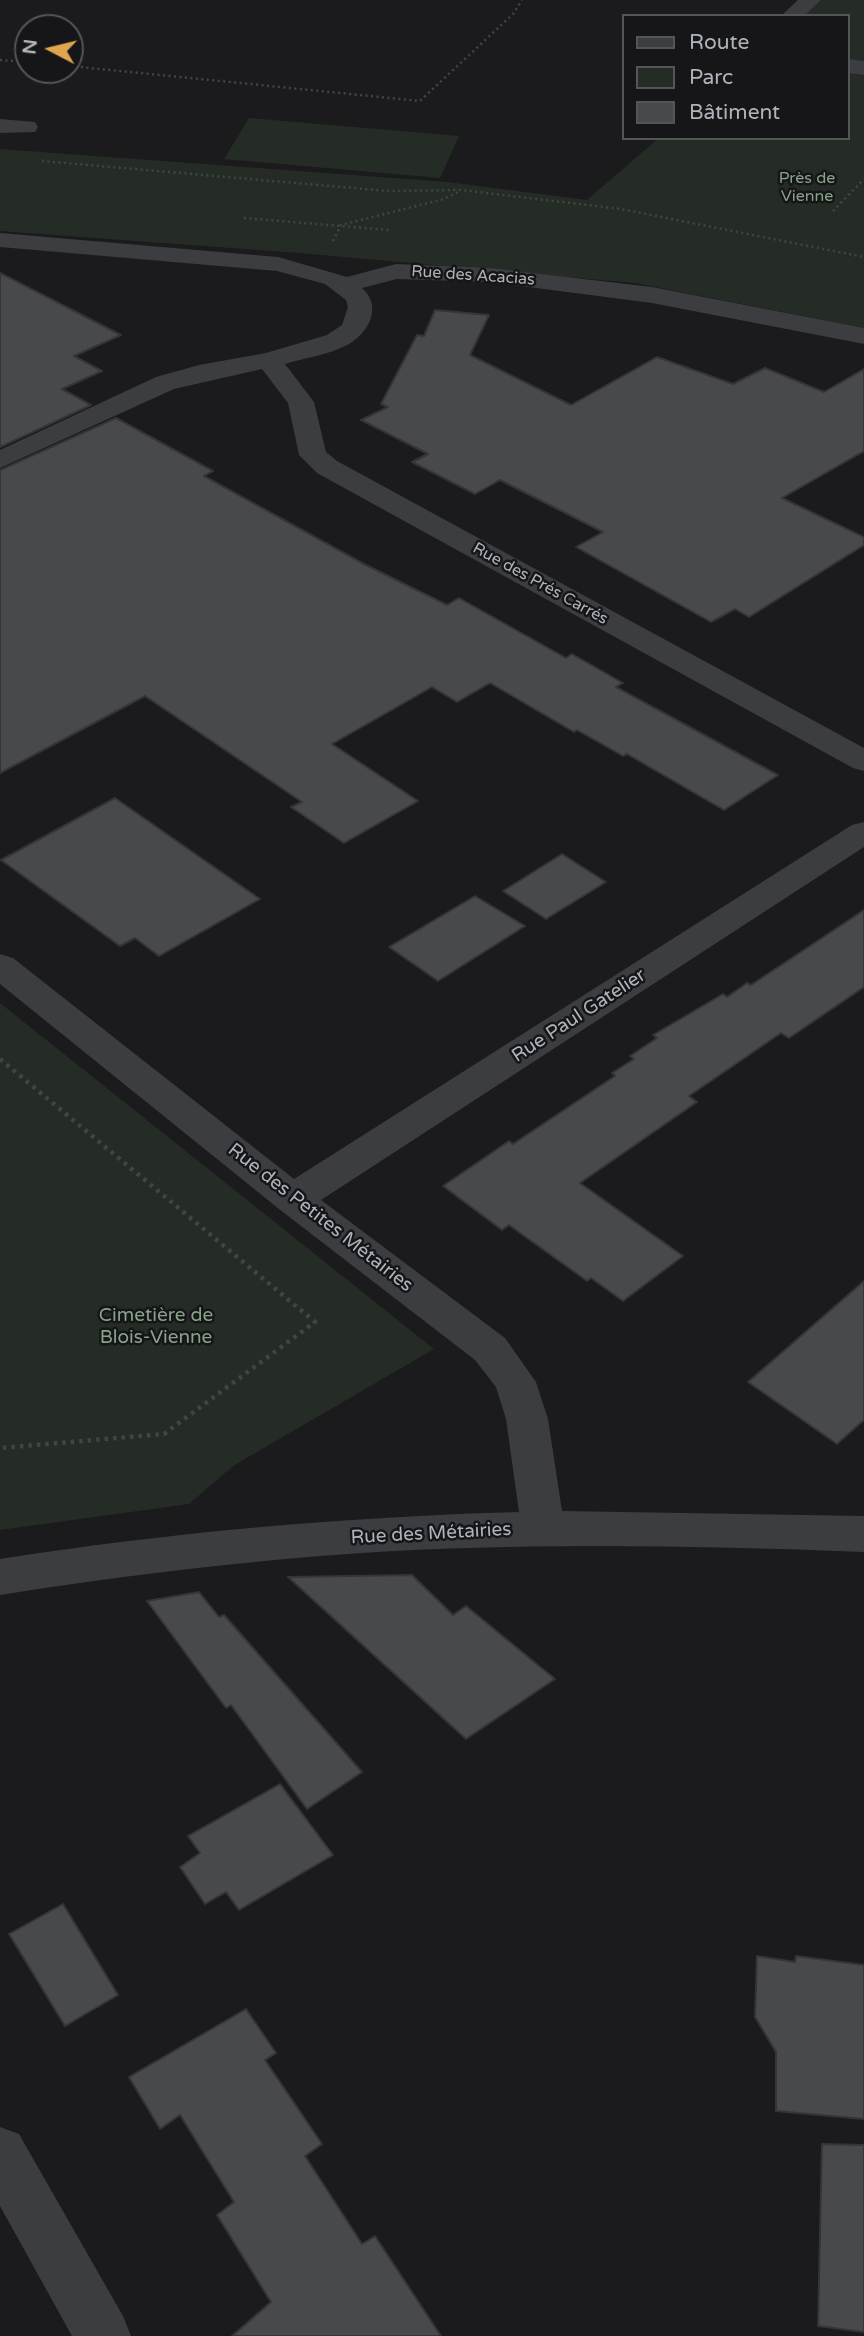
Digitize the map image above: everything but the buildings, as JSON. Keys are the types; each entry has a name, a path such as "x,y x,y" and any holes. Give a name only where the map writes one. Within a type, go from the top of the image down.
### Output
{"street":[{"path":"794,14 811,0"},
{"path":"0,125 27,127"},
{"path":"0,240 269,262 318,272 345,285 357,296 362,307 359,319 351,330 319,348 164,383 0,460"},
{"name":"Rue des Acacias","path":"345,285 396,271 490,275 652,295 864,336"},
{"name":"Rue des Prés Carrés","path":"269,360 295,391 304,411 313,455 327,467 864,761"},
{"name":"Rue Paul Gatelier","path":"293,1199 864,832"},
{"name":"Rue des Petites Métairies","path":"0,966 293,1199 490,1349 515,1382 527,1419 543,1529"},
{"name":"Rue des Métairies","path":"0,1577 206,1549 369,1536 543,1529 703,1527 864,1534"},
{"path":"4,2169 103,2336"}],"path":[{"path":"84,67 420,101 513,14 522,0"},
{"path":"41,161 388,191 461,190 621,209 864,257"},
{"path":"833,211 864,179"},
{"path":"341,225 444,199 461,190"},
{"path":"0,1059 314,1322 164,1434 0,1448"}],"green space":[{"name":"Près de Vienne","path":"821,0 864,0 864,328 635,283 299,253 0,231 0,149 448,182 587,200 657,140 850,140 850,14 804,14"},
{"path":"249,118 459,136 440,178 224,159"},
{"name":"Cimetière de Blois-Vienne","path":"0,1003 434,1349 233,1466 189,1504 0,1530"}]}
